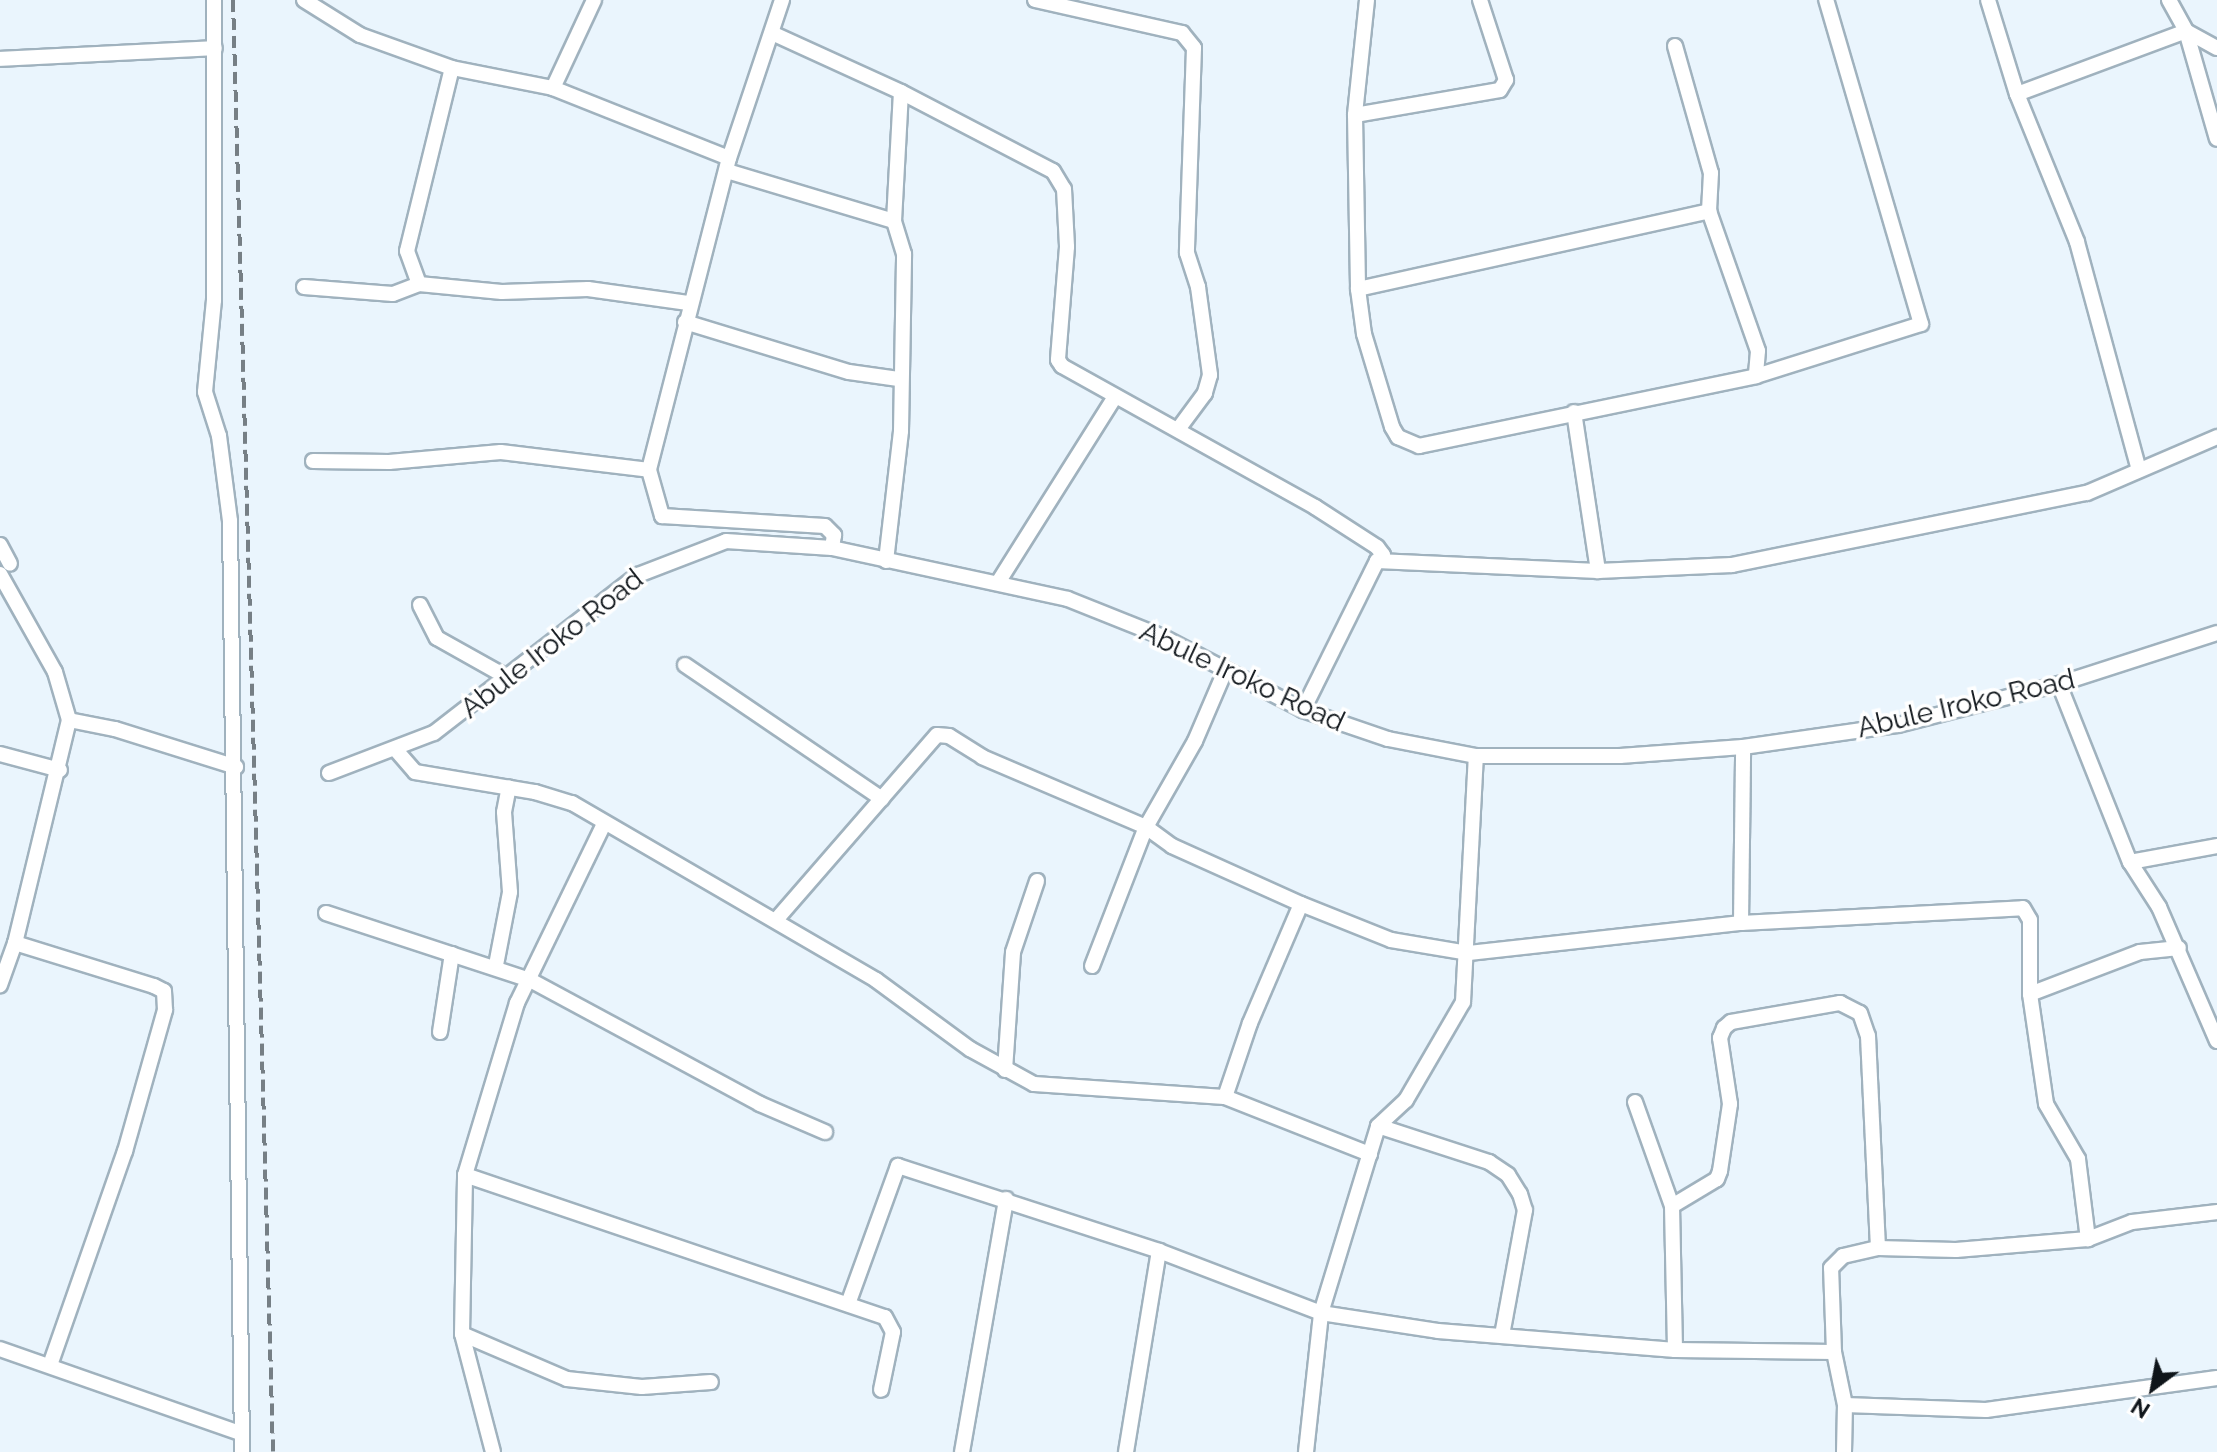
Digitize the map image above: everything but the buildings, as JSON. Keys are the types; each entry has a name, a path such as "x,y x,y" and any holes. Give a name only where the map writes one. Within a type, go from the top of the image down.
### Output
{"street":[{"path":"214,0 214,300 205,392 219,436 230,521 236,767 242,1452"},
{"path":"304,0 360,35 452,68 553,88 728,164 894,221"},
{"path":"553,88 594,0"},
{"path":"782,0 774,34 728,164 688,303 649,470 662,516 825,526 834,535 832,548"},
{"path":"1035,0 1182,33 1194,48 1187,253 1198,287 1210,375 1205,393 1179,428"},
{"path":"1367,0 1355,115 1358,289 1364,334 1398,437 1419,446 1756,376 1826,350 1914,330 1921,324 1826,0"},
{"path":"1355,115 1500,90 1506,80 1480,0"},
{"path":"1988,0 2017,94 2077,242 2139,470"},
{"path":"2169,0 2186,31 2217,139"},
{"path":"2017,94 2186,31 2217,48"},
{"path":"774,34 901,92 1060,179 1067,247 1058,360 1115,397 1179,428 1364,537 1383,555 1377,561 1303,710"},
{"path":"1675,46 1711,173 1709,211 1758,351 1756,376"},
{"path":"0,59 215,48"},
{"path":"419,284 407,251 452,68"},
{"path":"886,561 901,431 899,379 904,254 894,221 901,92"},
{"path":"1358,289 1709,211"},
{"path":"304,287 393,294 419,284 502,292 588,289 688,303"},
{"path":"685,322 849,372 899,379"},
{"path":"999,581 1115,397"},
{"path":"1574,412 1598,571"},
{"path":"1377,561 1598,571 1779,558 2087,493 2217,437"},
{"path":"313,461 389,462 501,452 649,470"},
{"name":"Abule Iroko Road","path":"329,773 396,750 466,711 503,675 662,561 726,541 832,548 999,581 1091,608 1303,710 1388,739 1476,756 1620,756 1743,747 1898,725 2059,684 2217,633"},
{"path":"0,545 5,569 55,672 69,720 60,770 15,943 0,985"},
{"path":"420,605 437,638 503,675"},
{"path":"685,665 882,799"},
{"path":"1092,966 1146,827 1195,741 1225,671"},
{"path":"2059,684 2130,862 2179,948 2217,1041"},
{"path":"69,720 115,729 236,767"},
{"path":"776,920 929,741 949,736 995,763 1146,827 1172,846 1301,904 1391,940 1469,953 1741,923 2023,908 2030,920 2030,994 2046,1104 2078,1159 2088,1239"},
{"path":"1741,923 1743,747"},
{"path":"396,750 415,772 509,787 572,803 876,980 1005,1070 1034,1084 1067,1089 1225,1097 1370,1154"},
{"path":"0,754 60,770"},
{"path":"1306,1452 1321,1313 1378,1126 1406,1100 1463,1002 1469,953 1476,756"},
{"path":"496,965 510,892 504,812 509,787"},
{"path":"493,1452 462,1334 465,1175 500,1049 604,824"},
{"path":"2130,862 2217,846"},
{"path":"1005,1070 1013,952 1037,881"},
{"path":"1225,1097 1250,1023 1301,904"},
{"path":"326,913 496,965 530,980 760,1104 825,1132"},
{"path":"15,943 164,991 165,1010 125,1151 50,1365"},
{"path":"2030,994 2140,952 2179,948"},
{"path":"440,1032 452,954"},
{"path":"1672,1206 1717,1179 1720,1171 1730,1104 1720,1038 1724,1028 1731,1022 1840,1003 1860,1013 1868,1036 1878,1248"},
{"path":"1635,1102 1672,1206 1675,1350"},
{"path":"1378,1126 1489,1162 1508,1175 1520,1194 1525,1210 1502,1335"},
{"path":"848,1304 898,1166 1159,1251 1321,1313 1502,1335 1675,1350 1834,1352"},
{"path":"465,1175 848,1304 892,1322 881,1390"},
{"path":"962,1452 1006,1199"},
{"path":"1844,1452 1845,1405 1834,1352 1831,1268 1843,1256 1878,1248 1956,1250 2088,1239 2132,1222 2217,1212"},
{"path":"1126,1452 1159,1251"},
{"path":"462,1334 567,1379 642,1387 711,1382"},
{"path":"0,1349 240,1433"},
{"path":"1845,1405 1986,1410 2217,1378"}],"railway":[{"path":"233,0 273,1452"}]}
